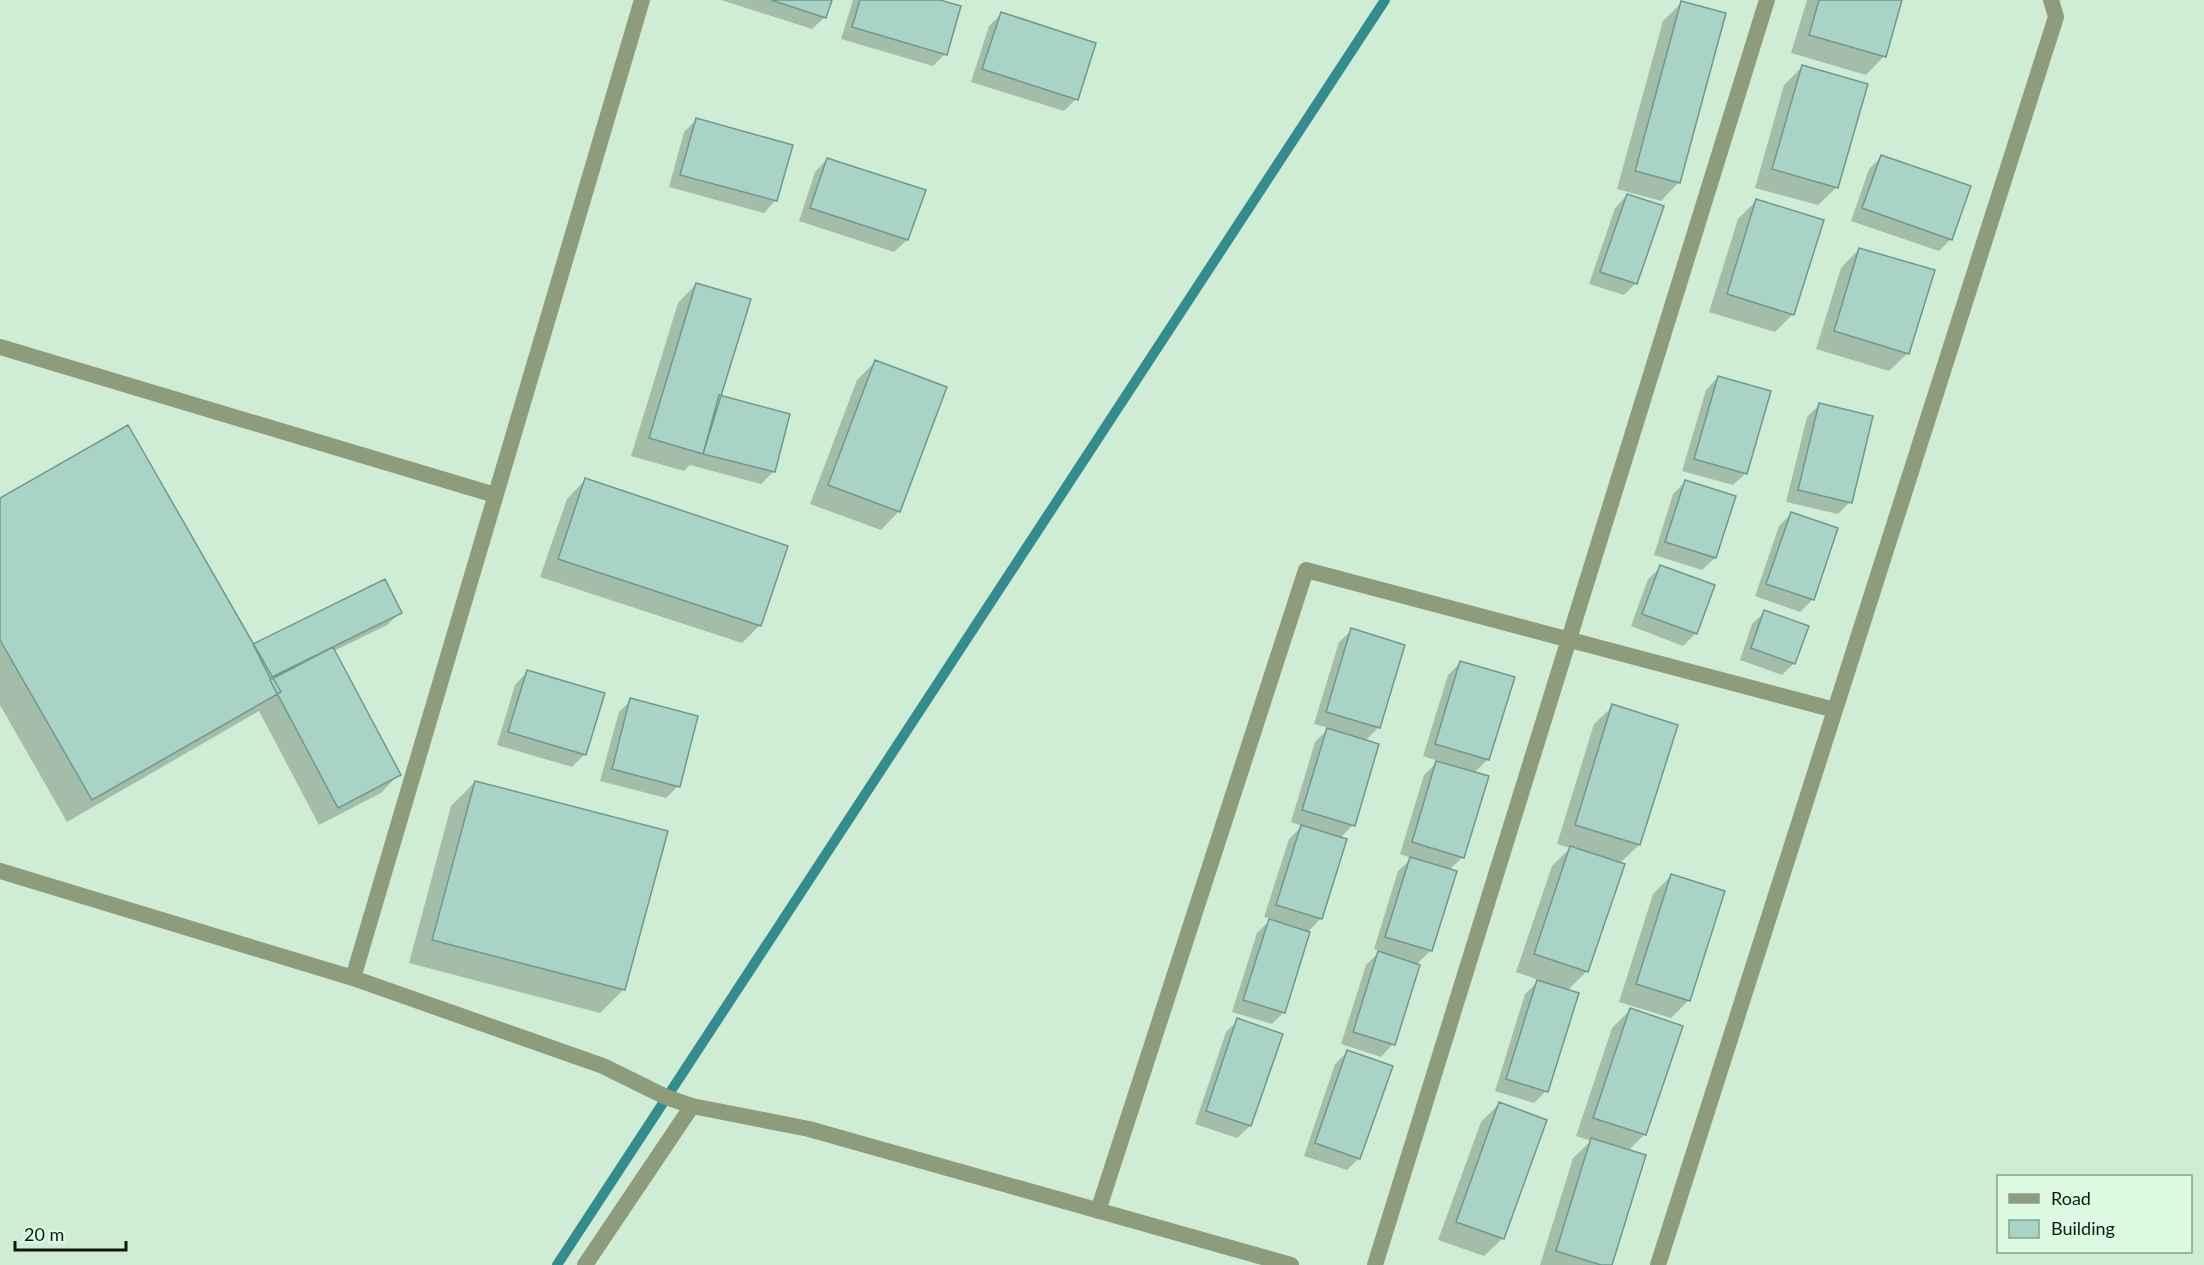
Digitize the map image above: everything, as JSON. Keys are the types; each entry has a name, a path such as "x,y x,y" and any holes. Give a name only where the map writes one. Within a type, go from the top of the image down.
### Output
{"street":[{"path":"354,978 642,0"},
{"path":"1375,1265 1767,0"},
{"path":"1658,1265 2056,17 2051,0"},
{"path":"0,347 495,495"},
{"path":"1098,1211 1306,570 1835,710"},
{"path":"0,871 354,978 603,1066 692,1106 809,1130 1291,1265"},
{"path":"585,1265 692,1106"}],"building":[{"path":"771,0 832,0 826,18"},
{"path":"860,0 940,0 961,6 947,55 852,27"},
{"path":"1819,0 1902,0 1886,57 1809,35"},
{"path":"1681,1 1726,13 1680,183 1635,171"},
{"path":"1001,12 1096,43 1078,100 982,69"},
{"path":"1802,65 1868,84 1838,188 1772,169"},
{"path":"696,118 793,145 777,201 680,175"},
{"path":"1881,155 1971,186 1952,240 1862,208"},
{"path":"827,158 926,190 908,240 810,208"},
{"path":"1627,194 1664,206 1637,284 1600,272"},
{"path":"1756,199 1824,220 1794,315 1727,294"},
{"path":"1859,248 1935,270 1909,354 1834,331"},
{"path":"696,283 751,299 703,454 649,438"},
{"path":"875,360 947,387 900,512 828,485"},
{"path":"1718,376 1771,391 1747,474 1694,459"},
{"path":"719,395 790,414 775,472 703,454"},
{"path":"1819,403 1873,416 1852,503 1798,490"},
{"path":"128,425 281,692 92,800 0,640 0,498"},
{"path":"585,478 788,546 761,626 558,559"},
{"path":"1685,480 1736,496 1716,558 1665,542"},
{"path":"1791,512 1838,528 1814,600 1766,584"},
{"path":"1660,565 1715,585 1697,634 1642,614"},
{"path":"385,579 402,613 270,678 253,644"},
{"path":"1764,610 1809,626 1795,664 1751,648"},
{"path":"1351,628 1405,645 1380,728 1326,712"},
{"path":"333,647 401,775 338,808 270,680"},
{"path":"1460,661 1515,677 1489,760 1435,744"},
{"path":"527,670 605,693 586,755 508,732"},
{"path":"630,698 698,716 680,787 612,769"},
{"path":"1612,704 1678,725 1640,845 1575,825"},
{"path":"1327,728 1379,744 1355,826 1302,810"},
{"path":"1436,761 1489,776 1464,858 1412,842"},
{"path":"475,781 668,831 625,990 432,940"},
{"path":"1301,825 1347,839 1322,919 1276,905"},
{"path":"1570,846 1625,864 1588,972 1534,954"},
{"path":"1410,857 1457,871 1432,951 1385,937"},
{"path":"1671,874 1725,891 1690,1001 1636,984"},
{"path":"1269,919 1310,932 1285,1013 1243,1000"},
{"path":"1378,951 1420,965 1395,1045 1353,1032"},
{"path":"1537,980 1579,993 1548,1092 1506,1079"},
{"path":"1630,1008 1683,1026 1646,1135 1593,1118"},
{"path":"1237,1018 1283,1034 1251,1126 1206,1111"},
{"path":"1347,1050 1393,1066 1360,1159 1315,1143"},
{"path":"1499,1102 1547,1120 1504,1239 1456,1222"},
{"path":"1591,1138 1646,1155 1612,1265 1601,1265 1556,1251"}],"waterway":[{"path":"557,1265 1385,0"}]}
